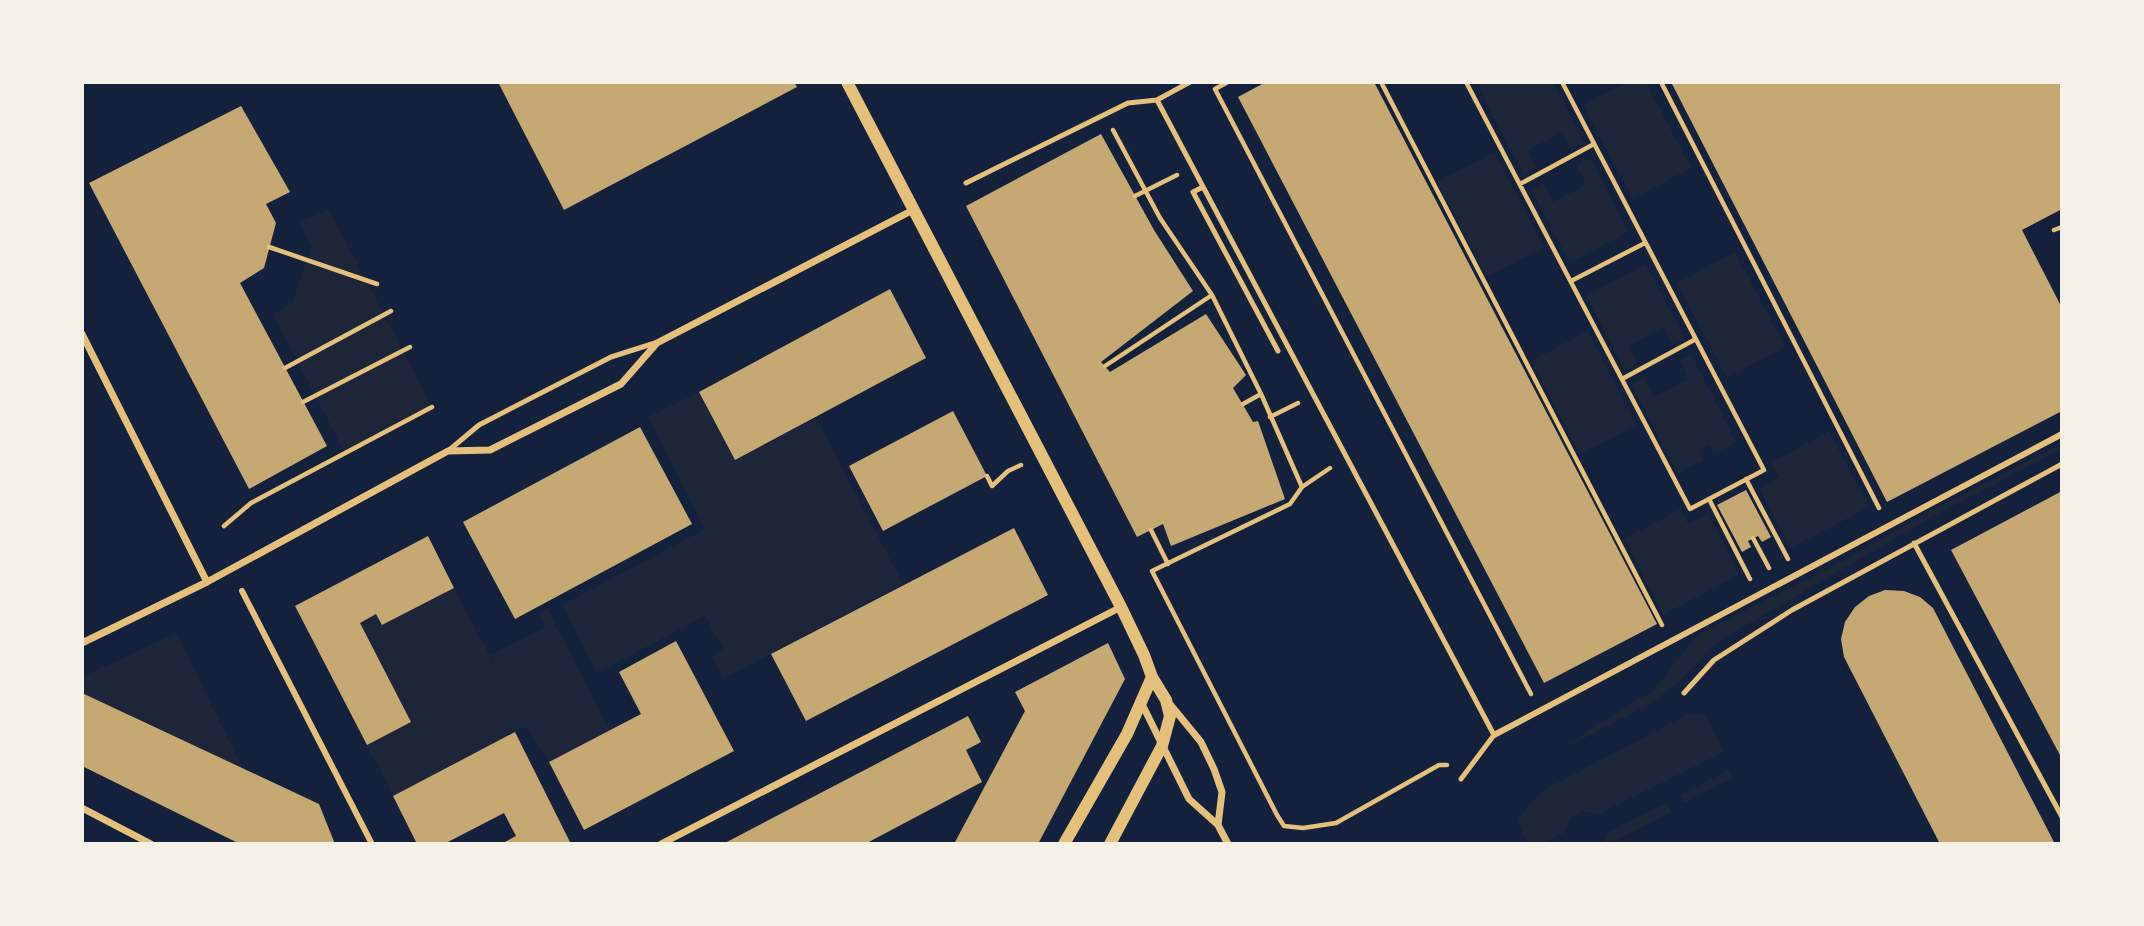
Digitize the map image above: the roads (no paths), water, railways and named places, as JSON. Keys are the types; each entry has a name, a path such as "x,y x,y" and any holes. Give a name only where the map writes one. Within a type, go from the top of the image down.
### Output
{"street":[{"path":"847,82 1121,607 1152,677 1201,742 1222,792 1218,825"},
{"path":"82,643 207,582 448,451 490,450 621,384 657,343 913,210"},
{"path":"82,334 207,582"},
{"path":"1494,735 2062,434"},
{"path":"242,591 372,844"},
{"path":"661,844 1121,607"},
{"path":"1064,844 1142,704 1152,677"},
{"path":"1110,844 1162,746 1170,716 1166,699"},
{"path":"1142,704 1189,799 1218,825 1228,844"},
{"path":"82,808 151,844"}],"lane":[{"path":"966,183 1128,103 1157,100 1190,82"},
{"path":"1157,100 1494,735 1461,779"},
{"path":"1203,187 1193,192 1278,351"},
{"path":"448,451 479,425 611,357 657,343"},
{"path":"1684,694 1714,660 1792,610 2062,464"},
{"path":"1914,543 2062,817"}]}
